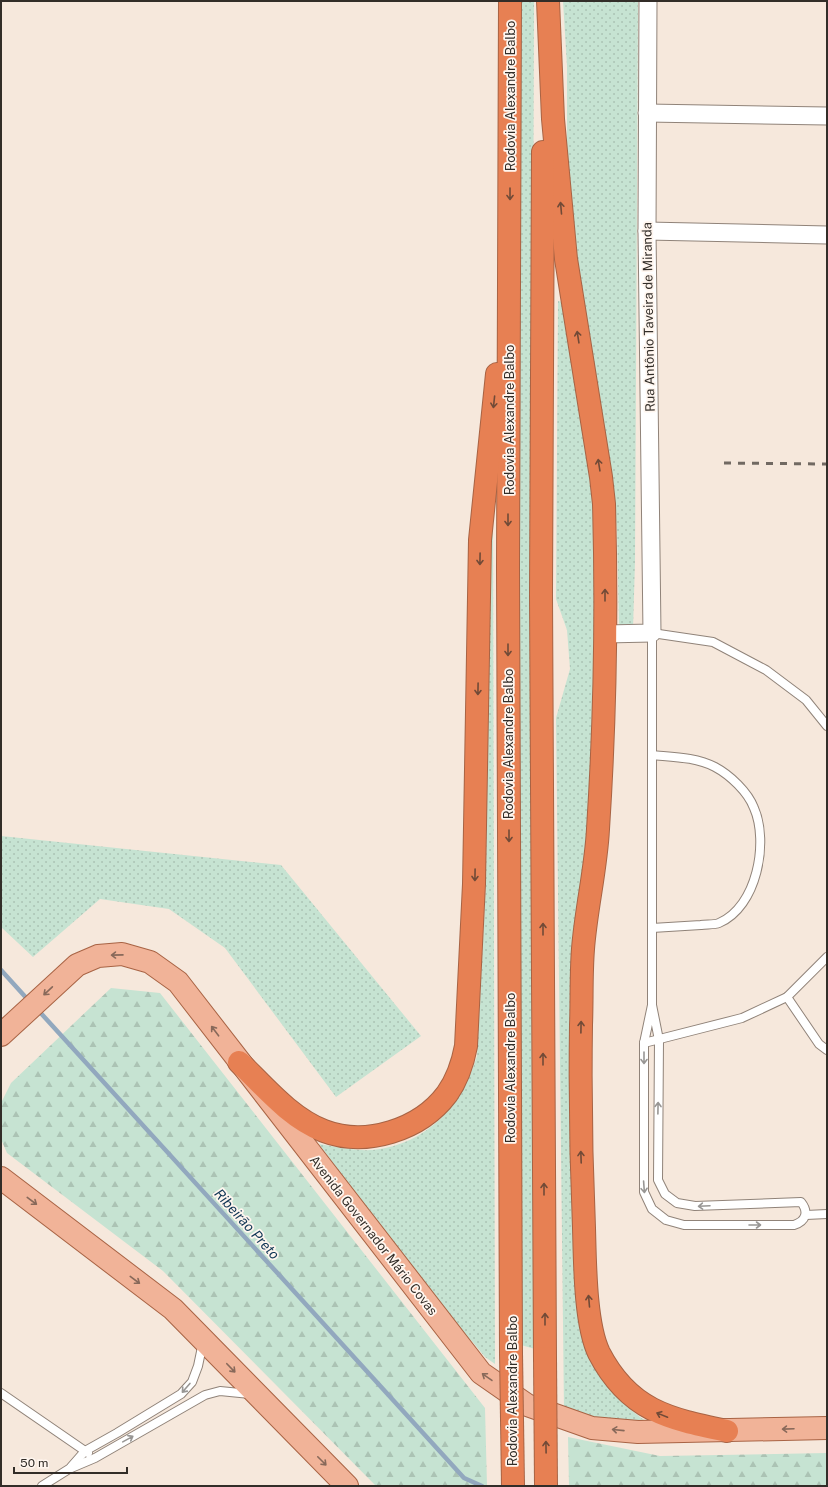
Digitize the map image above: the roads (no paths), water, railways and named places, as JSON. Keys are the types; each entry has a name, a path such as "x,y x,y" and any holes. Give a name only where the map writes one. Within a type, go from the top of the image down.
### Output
{"highway":[{"name":"Rodovia Alexandre Balbo","path":"510,1 508,576 512,1486"},
{"path":"544,1 541,602 546,1486"},
{"path":"548,1 553,119 566,259 604,504 604,634 598,831 582,958 580,1119 585,1259 592,1334 600,1354 611,1372 635,1399 654,1411 676,1420 727,1431"},
{"path":"239,1062 294,1114 324,1131 358,1137 392,1133 422,1118 447,1093 462,1062 466,1046 474,884 480,540 510,238"}],"main road":[{"name":"Avenida Governador Mário Covas","path":"1,1035 77,965 98,956 122,954 150,962 178,982 481,1373 527,1405 592,1428 638,1432 827,1428"},
{"path":"1,1178 173,1309 347,1486"}],"street":[{"name":"Rua Antônio Taveira de Miranda","path":"648,1 647,231 652,633"},
{"path":"647,112 827,116"},
{"path":"647,231 827,235"},
{"path":"604,634 652,633"}],"lane":[{"path":"652,1006 644,1043 644,1192 652,1209 666,1220 684,1224 794,1225 801,1222 806,1215 805,1207 800,1202 695,1206 677,1203 665,1194 658,1180 659,1040 652,1006 652,633 713,642 766,670 806,700 827,726"},
{"path":"652,755 699,760 715,767 744,791 754,807 760,824 760,842 753,886 740,905 729,916 718,923 652,928"},
{"path":"644,1043 742,1018 786,997 827,957"},
{"path":"786,997 819,1044 827,1050"},
{"path":"806,1215 827,1214"},
{"path":"69,1469 85,1451 181,1394 192,1382 198,1366 203,1339"},
{"path":"42,1486 69,1469 95,1458 205,1396 220,1391 256,1394"},
{"path":"1,1393 95,1458"}],"waterway":[{"name":"Ribeirão Preto","path":"1,970 30,1002"},
{"name":"Ribeirão Preto","path":"38,1010 464,1478 482,1486"}],"railway":[{"path":"724,463 827,464"}]}
